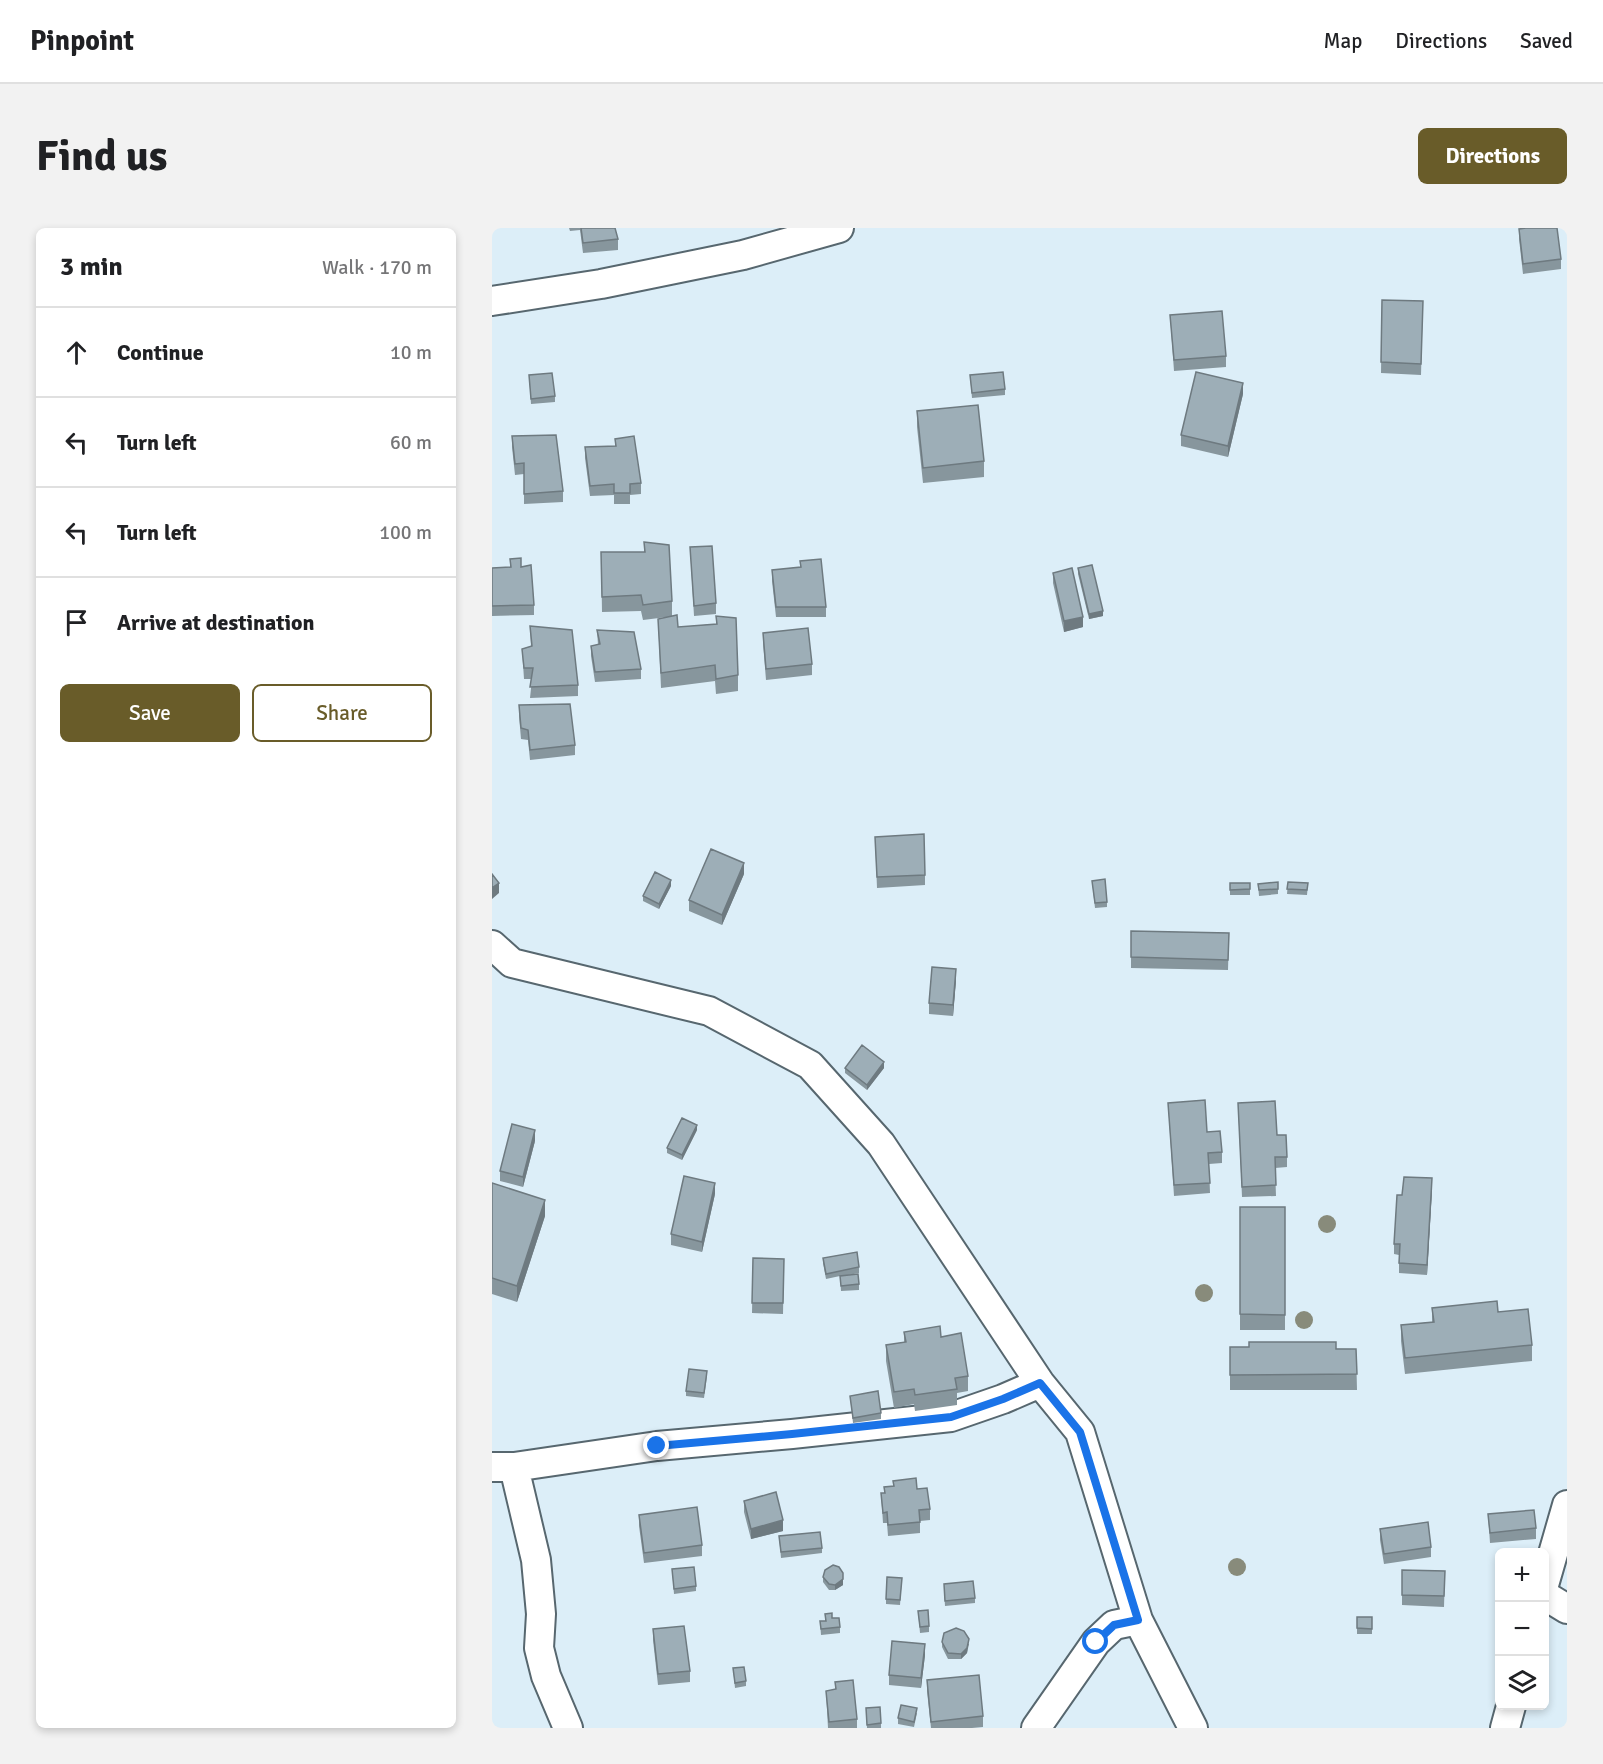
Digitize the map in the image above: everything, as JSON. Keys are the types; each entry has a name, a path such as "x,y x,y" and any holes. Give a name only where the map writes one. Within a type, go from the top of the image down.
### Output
{"street":[{"path":"492,301 602,284 743,255 839,228"},
{"path":"492,945 512,963 709,1011 810,1065 880,1144 1040,1383 1080,1432 1138,1620 1194,1728"},
{"path":"568,1728 546,1676 539,1648 541,1614 536,1560 503,1467 657,1446 951,1417 1040,1383"},
{"path":"1549,1570 1567,1505"},
{"path":"1549,1598 1567,1609"},
{"path":"1036,1728 1096,1642 1114,1625 1138,1620"},
{"path":"1505,1728 1510,1710"}],"building":[{"path":"581,228 615,228 618,239 583,243"},
{"path":"1557,228 1561,259 1523,264 1519,229"},
{"path":"1382,300 1423,301 1421,364 1381,362"},
{"path":"1222,311 1226,356 1174,360 1170,315"},
{"path":"1003,372 1005,389 972,393 970,375"},
{"path":"1196,372 1243,383 1228,446 1181,435"},
{"path":"552,373 555,396 531,399 529,375"},
{"path":"978,405 984,461 923,468 917,411"},
{"path":"556,435 563,491 524,494 524,463 515,464 512,436"},
{"path":"634,436 641,483 630,484 630,493 614,493 614,484 590,486 585,447 616,446 615,439"},
{"path":"644,542 669,545 672,601 643,605 641,595 602,597 601,552 645,552"},
{"path":"712,546 716,603 694,606 690,547"},
{"path":"521,558 521,567 531,565 534,605 492,606 492,568 511,567 510,559"},
{"path":"821,559 826,607 776,607 772,570 801,567 800,561"},
{"path":"1092,565 1103,611 1089,614 1078,568"},
{"path":"1072,568 1083,617 1064,621 1053,573"},
{"path":"677,615 678,627 717,624 716,616 736,618 738,675 716,679 715,665 661,673 658,619"},
{"path":"530,626 572,630 578,685 530,687 533,668 524,668 522,649 532,646"},
{"path":"808,628 812,664 766,669 763,633"},
{"path":"597,630 634,632 641,669 595,672 591,646 600,644"},
{"path":"570,704 575,745 530,750 528,730 521,728 519,705"},
{"path":"924,834 925,875 877,877 875,837"},
{"path":"711,849 744,863 722,915 689,900"},
{"path":"655,872 671,880 659,904 643,896"},
{"path":"492,874 499,883 492,888"},
{"path":"1105,879 1107,902 1095,903 1092,881"},
{"path":"1278,882 1278,889 1259,890 1258,884"},
{"path":"1288,882 1308,883 1307,890 1287,889"},
{"path":"1230,883 1250,883 1250,889 1230,890"},
{"path":"1131,931 1229,933 1228,960 1131,957"},
{"path":"932,967 956,969 953,1005 929,1003"},
{"path":"862,1045 884,1062 867,1085 845,1068"},
{"path":"1205,1100 1207,1132 1220,1131 1222,1152 1208,1153 1210,1183 1174,1185 1168,1103"},
{"path":"1275,1101 1277,1135 1286,1135 1287,1157 1275,1157 1276,1185 1242,1187 1238,1103"},
{"path":"682,1118 697,1125 682,1155 667,1148"},
{"path":"512,1124 535,1130 523,1177 500,1171"},
{"path":"684,1176 715,1183 702,1242 671,1234"},
{"path":"1404,1177 1432,1178 1427,1265 1399,1263 1400,1244 1394,1244 1397,1195 1402,1195"},
{"path":"492,1183 545,1200 517,1286 492,1278"},
{"path":"1240,1207 1285,1207 1285,1315 1240,1314"},
{"path":"857,1252 859,1267 826,1274 823,1258"},
{"path":"753,1258 784,1259 783,1303 752,1303"},
{"path":"858,1274 859,1284 841,1286 840,1276"},
{"path":"1497,1301 1498,1312 1528,1309 1532,1345 1405,1358 1401,1325 1434,1322 1432,1308"},
{"path":"940,1326 941,1337 961,1333 968,1376 955,1378 957,1389 915,1395 914,1389 894,1392 886,1345 906,1342 904,1332"},
{"path":"1249,1342 1336,1342 1336,1349 1356,1349 1357,1374 1230,1375 1230,1347 1249,1347"},
{"path":"689,1369 707,1371 704,1393 686,1391"},
{"path":"878,1391 881,1413 853,1418 850,1396"},
{"path":"916,1478 917,1489 927,1488 930,1509 919,1510 920,1522 888,1525 887,1512 883,1513 881,1493 885,1493 884,1487 894,1486 893,1481"},
{"path":"776,1492 783,1520 751,1529 744,1501"},
{"path":"697,1507 702,1545 644,1553 639,1515"},
{"path":"1534,1510 1536,1528 1490,1533 1488,1514"},
{"path":"1428,1522 1431,1547 1384,1554 1380,1529"},
{"path":"820,1532 822,1548 781,1552 779,1536"},
{"path":"833,1565 839,1567 843,1573 843,1579 835,1585 829,1584 823,1577 825,1570"},
{"path":"694,1567 696,1586 674,1589 672,1569"},
{"path":"1402,1570 1445,1571 1444,1596 1402,1595"},
{"path":"887,1577 902,1578 900,1600 886,1599"},
{"path":"973,1581 975,1598 945,1601 944,1584"},
{"path":"928,1610 929,1626 920,1627 918,1611"},
{"path":"832,1613 832,1618 839,1618 840,1627 821,1629 820,1621 826,1621 825,1614"},
{"path":"1357,1617 1372,1617 1372,1629 1357,1628"},
{"path":"684,1626 690,1671 658,1674 653,1629"},
{"path":"956,1628 964,1631 969,1639 967,1648 961,1654 948,1653 942,1642 944,1633"},
{"path":"892,1641 925,1644 921,1678 889,1675"},
{"path":"744,1667 746,1681 735,1683 733,1668"},
{"path":"979,1675 983,1716 931,1722 927,1680"},
{"path":"853,1680 857,1719 829,1722 826,1691 836,1689 835,1682"},
{"path":"901,1705 917,1708 914,1722 898,1718"},
{"path":"880,1707 881,1723 867,1725 866,1708"}],"route":[{"path":"657,1446 951,1417 1040,1383 1080,1432 1138,1620 1114,1625 1096,1642"}]}
